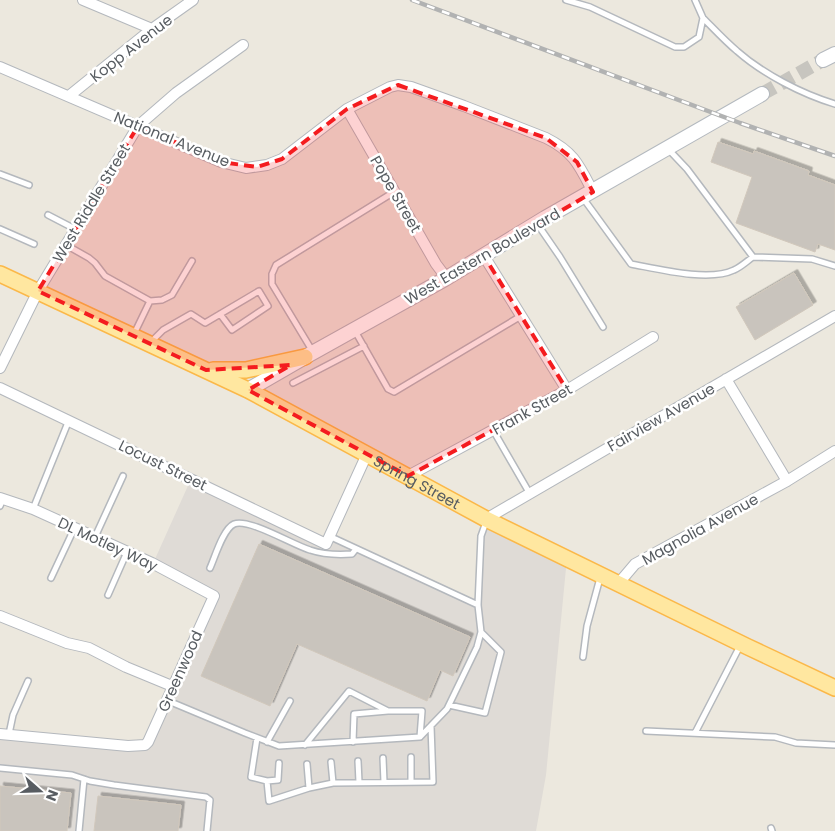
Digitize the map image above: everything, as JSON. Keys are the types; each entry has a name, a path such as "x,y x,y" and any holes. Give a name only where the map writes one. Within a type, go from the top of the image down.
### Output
{"main road":[{"name":"West Eastern Boulevard","path":"248,390 445,279 762,94"},
{"name":"Spring Street","path":"0,274 248,390 486,519 835,688"},
{"path":"206,370 246,370 309,354"}],"street":[{"path":"83,0 152,29"},
{"name":"Kopp Avenue","path":"69,96 152,29 194,0"},
{"name":"West Riddle Street","path":"0,366 38,291 138,126 176,93 243,45"},
{"name":"National Avenue","path":"0,67 221,162 246,168 282,159 347,109 390,87 398,85 464,106 559,144 578,162 588,195"},
{"name":"Pope Street","path":"347,109 445,279"},
{"path":"484,256 567,390"},
{"name":"Fairview Avenue","path":"486,519 835,316"},
{"name":"Frank Street","path":"408,476 567,390 653,337"},
{"path":"726,379 788,481"},
{"name":"Locust Street","path":"0,388 328,540"},
{"name":"Magnolia Avenue","path":"618,584 635,564 788,481 835,451"},
{"path":"328,540 367,454"},
{"name":"DL Motley Way","path":"1,501 33,509 152,563 214,596"},
{"name":"Greenwood","path":"4,734 128,746 144,745 148,742 214,596"},
{"path":"0,616 67,643 89,648 126,667 172,686"}],"lane":[{"path":"566,0 590,7 675,47 684,47 698,37 703,18"},
{"path":"695,0 703,18 738,52 769,74 821,100 835,104"},
{"path":"667,148 687,169 753,257"},
{"path":"0,174 29,185"},
{"path":"309,354 272,284 272,274 276,265 394,192"},
{"path":"588,195 631,264 673,272 709,275 733,270 753,257 812,259 835,266"},
{"path":"48,215 75,229"},
{"path":"537,224 565,264 603,327"},
{"path":"0,228 34,244"},
{"path":"65,245 89,258 105,276 150,301 162,300 172,296 192,261"},
{"path":"149,344 163,330 191,314 205,323 220,314 259,291 268,306 232,330 220,314"},
{"path":"133,336 150,301"},
{"path":"354,329 388,389 394,392 521,316"},
{"path":"294,383 364,346"},
{"path":"33,509 69,420"},
{"path":"494,430 530,494"},
{"path":"94,538 123,476"},
{"path":"166,700 279,746 420,737 449,705 478,647 481,632 478,605 481,536 486,519"},
{"path":"210,568 225,534 234,524 240,523 251,525 317,552 346,555 352,554 356,548"},
{"path":"51,578 74,528"},
{"path":"328,540 356,548 478,605"},
{"path":"108,595 127,552"},
{"path":"583,657 587,626 601,575"},
{"path":"449,705 485,713 501,652 481,632"},
{"path":"695,733 742,644"},
{"path":"4,734 28,681"},
{"path":"305,745 349,691 388,711"},
{"path":"267,742 290,701"},
{"path":"353,742 354,714 388,711 422,711 420,737"},
{"path":"267,782 269,801 309,788 333,783 433,782 431,726"},
{"path":"646,731 775,736 796,743 835,745"},
{"path":"257,738 250,777 267,782 278,780 279,763"},
{"path":"411,757 411,782"},
{"path":"382,758 384,782"},
{"path":"358,761 358,782"},
{"path":"332,762 333,783"},
{"path":"307,764 309,788"},
{"path":"0,768 72,775 114,785 206,797 210,800 207,831"},
{"path":"79,831 84,779"}],"highlighted area":[{"path":"398,85 546,138 577,162 593,192 484,256 567,390 408,476 248,390 291,365 206,370 38,291 138,126 221,162 257,167 282,159 347,109"}],"shaded area":[{"path":"191,479 326,544 329,536 478,604 486,519 567,558 546,775 536,831 0,831 0,733 144,745 214,596 151,568"}],"building":[{"path":"718,142 753,154 754,151 809,171 808,175 835,185 835,250 818,244 815,252 736,223 752,177 711,162"},
{"path":"794,273 813,305 755,340 736,307"},
{"path":"259,544 470,637 453,676 440,670 427,701 297,644 270,706 201,676"},
{"path":"0,786 71,793 67,831 0,831"},
{"path":"98,796 181,805 178,831 94,831"}],"tunnel":[{"path":"762,94 823,60"}],"railway":[{"path":"412,0 740,123 835,156"}]}
